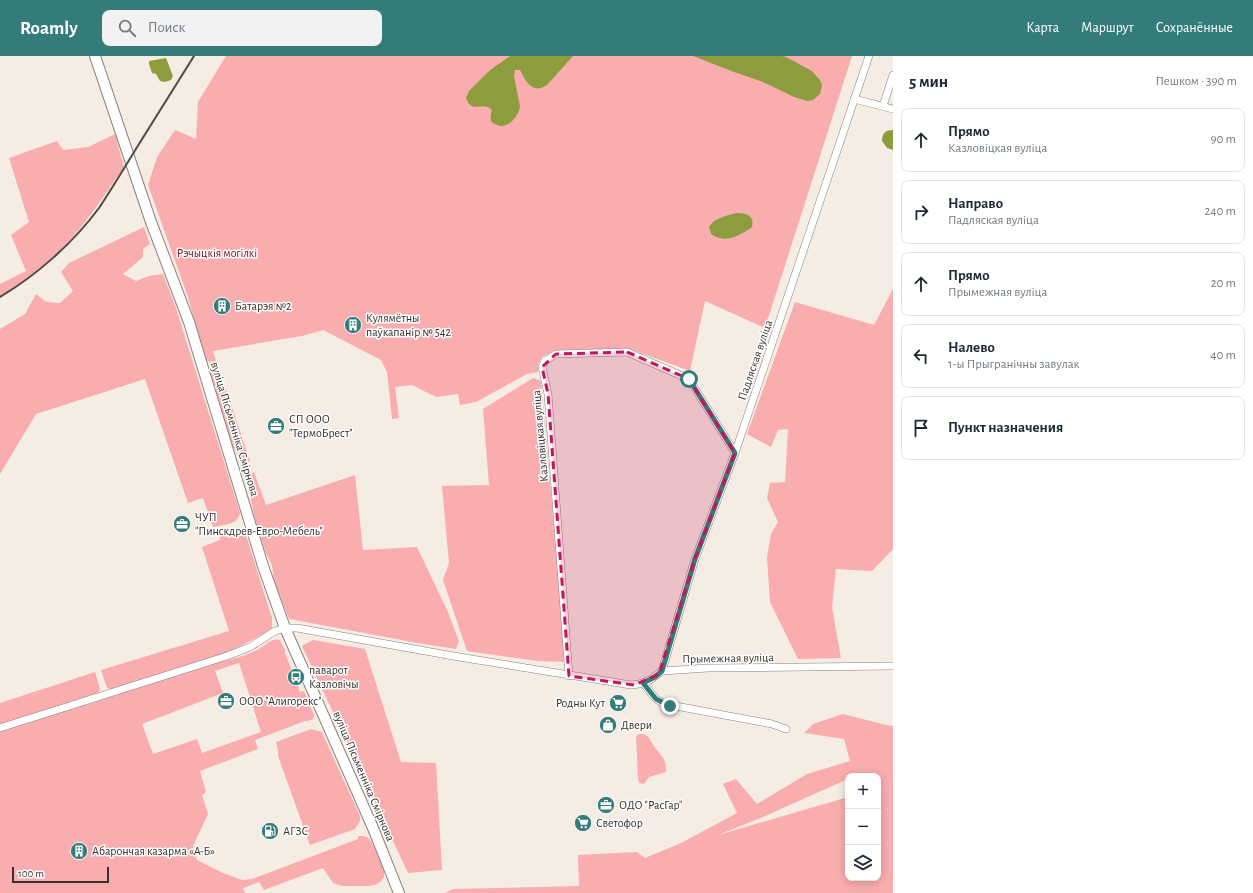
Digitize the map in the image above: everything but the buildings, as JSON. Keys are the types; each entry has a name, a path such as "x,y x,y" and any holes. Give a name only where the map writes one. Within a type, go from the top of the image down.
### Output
{"main road":[{"name":"вуліца Пісьменніка Смірнова","path":"95,56 151,222 189,322 263,566 284,628 370,821 399,893"}],"street":[{"name":"Падляская вуліца","path":"662,671 695,559 735,453 869,56"},
{"path":"883,106 893,75"},
{"path":"854,99 893,109"},
{"name":"Казловіцкая вуліца","path":"569,676 548,394 542,367 545,361 556,354 627,352 689,379 735,453"},
{"name":"Прымежная вуліца","path":"284,628 311,630 459,658 631,686 643,683 655,677 662,671 708,668 893,666"},
{"path":"0,728 243,651 275,631 284,628"},
{"path":"643,683 656,699 665,704 772,724 786,729"}],"highlighted area":[{"path":"627,352 689,379 735,453 695,559 659,674 634,685 569,676 548,394 542,367 556,354"}],"green space":[{"name":"Рэчыцкія могілкі","path":"226,56 852,56 765,328 705,301 690,371 630,349 558,350 542,357 538,364 538,372 527,374 476,402 460,405 458,394 436,397 412,385 395,387 399,418 392,419 387,372 381,360 323,330 302,336 213,351 216,361 210,362 205,359 188,297 148,185 157,157 175,130 196,139 198,102"},
{"path":"115,134 124,167 84,223 66,244 36,272 0,298 0,284 26,271 11,235 29,222 9,158 57,141 63,150 88,147"},
{"path":"144,227 150,244 143,249 143,257 123,274 136,281 149,276 163,274 176,308 240,513 239,517 230,524 213,527 203,498 188,503 145,379 36,414 0,474 0,329 25,314 36,294 46,302 60,303 73,291 61,272 69,263"},
{"path":"893,289 893,549 872,571 836,569 832,607 841,658 798,659 770,602 767,557 771,534 778,522 767,498 770,483 785,482 788,429 778,430 771,447 747,434 795,302 874,325"},
{"path":"218,366 250,461 242,464 238,454 232,446 211,373 213,369"},
{"path":"533,378 541,381 566,662 537,661 467,651 443,580 449,563 442,486 489,485 483,409"},
{"path":"254,472 266,505 355,475 363,550 417,547 447,610 459,641 456,649 289,619 274,581 272,565 265,551 254,516 247,478 249,474"},
{"path":"239,529 245,532 272,618 272,628 266,633 226,653 219,662 236,658 257,650 272,640 280,640 300,692 304,691 314,715 313,719 255,740 258,749 200,771 206,792 202,795 208,814 193,846 197,860 223,873 242,880 252,879 358,839 358,836 363,836 367,837 371,841 384,869 384,877 377,884 370,886 342,886 333,883 323,868 264,890 259,882 243,888 245,893 0,893 0,703 95,672 100,689 97,695 84,701 87,705 112,696 114,690 107,688 101,670 229,631 202,547 220,540 220,535","holes":["239,663 261,732 202,753 197,739 153,754 142,724 223,693 215,671"]},
{"path":"313,640 365,649 401,762 436,763 442,870 408,873 302,646"},
{"path":"843,714 893,726 893,893 445,893 453,889 579,886 578,855 637,852 645,858 681,843 737,813 723,784 736,779 757,804 807,774 850,761 844,739 804,733 813,724"},
{"path":"311,729 322,732 360,816 360,821 355,829 310,845 278,756 276,742"},
{"path":"640,734 649,737 663,757 666,767 666,772 649,777 644,784 639,783 638,778 636,736"}],"shaded area":[{"path":"510,56 573,56 547,85 542,88 533,88 527,82 520,70 515,70 514,76 520,106 519,110 511,122 503,126 499,126 491,121 492,110 489,107 471,106 466,98 469,91 490,70"},
{"path":"693,56 786,57 812,71 820,80 822,85 820,94 813,100 807,101 794,97 763,82"},
{"path":"166,58 173,76 171,80 165,82 160,81 156,74 152,73 149,61"},
{"path":"893,130 893,150 887,148 882,141 885,132"},
{"path":"737,213 749,216 753,223 752,227 737,236 727,239 716,237 711,234 709,227 714,221"}],"railway":[{"path":"0,297 27,279 54,257 89,221 99,208 194,56"}],"place":[{"name":"Батарэя №2","path":"222,306"},
{"name":"Кулямётны паўкапанір № 542","path":"353,325"},
{"name":"СП ООО \"ТермоБрест\"","path":"276,426"},
{"name":"ЧУП \"Пинскдрев-Евро-Мебель\"","path":"182,524"},
{"name":"паварот Казловічы","path":"296,677"},
{"name":"ООО \"Алигорекс\"","path":"226,701"},
{"name":"Родны Кут","path":"618,703"},
{"name":"Двери","path":"608,725"},
{"name":"ОДО \"РасГар\"","path":"606,805"},
{"name":"Светофор","path":"583,823"},
{"name":"АГЗС","path":"270,831"},
{"name":"Абарончая казарма «А-Б»","path":"79,851"}],"route":[{"path":"670,706 660,702 652,696 643,683 655,677 662,671 695,559 735,453 689,379"}]}
